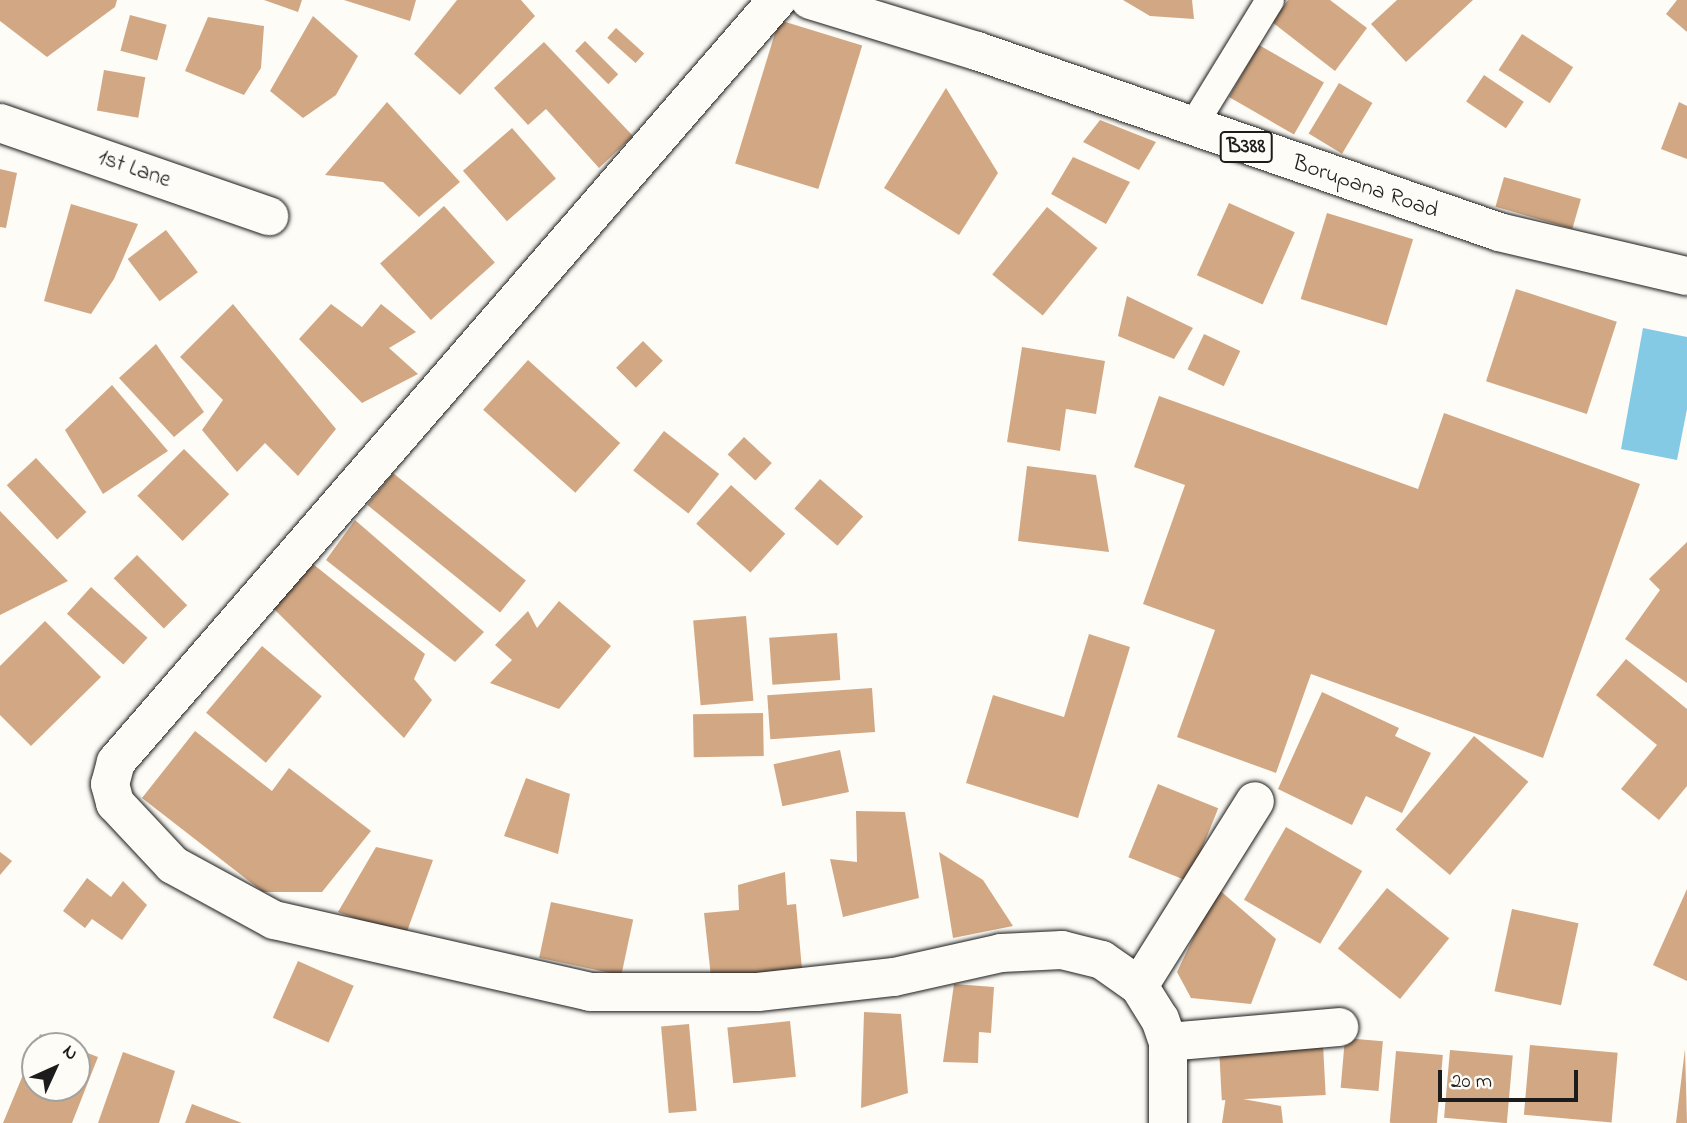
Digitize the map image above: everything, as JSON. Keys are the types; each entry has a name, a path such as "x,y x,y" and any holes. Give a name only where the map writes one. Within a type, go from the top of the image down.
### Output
{"street":[{"path":"777,0 116,762 110,784 115,803 173,865 274,920 590,992 758,992 894,976 1001,953 1062,950 1102,960 1139,986 1160,1019 1168,1042 1167,1123"},
{"name":"Borupana Road","path":"810,0 977,51 1191,129 1499,232 1687,276"},
{"name":"1st Lane","path":"0,123 269,216"},
{"path":"1139,986 1255,802"},
{"path":"1168,1042 1339,1027"}],"lane":[{"path":"1191,129 1270,0"}],"water":[{"path":"1643,328 1687,337 1687,409 1677,460 1621,449"}],"building":[{"path":"0,0 117,0 115,7 47,57 0,21"},
{"path":"264,0 302,0 298,12"},
{"path":"344,0 416,0 410,21"},
{"path":"457,0 521,0 535,16 460,95 414,54"},
{"path":"1123,0 1192,0 1194,19 1150,16"},
{"path":"1288,0 1330,0 1367,28 1335,71 1272,22"},
{"path":"1397,0 1473,0 1406,62 1371,24"},
{"path":"1677,0 1687,0 1687,32 1666,14"},
{"path":"130,15 167,25 157,61 120,51"},
{"path":"313,16 358,56 336,95 303,118 270,91"},
{"path":"208,17 264,26 261,68 244,95 185,71"},
{"path":"779,20 862,45 818,189 735,163"},
{"path":"616,28 644,53 636,63 607,38"},
{"path":"1522,34 1573,67 1550,103 1499,70"},
{"path":"585,41 618,74 608,84 575,51"},
{"path":"544,42 633,136 599,168 546,109 528,125 494,88"},
{"path":"1259,45 1324,82 1294,134 1229,97"},
{"path":"104,70 145,77 138,118 97,110"},
{"path":"1484,75 1524,102 1506,128 1466,102"},
{"path":"1339,83 1372,103 1342,154 1309,134"},
{"path":"946,88 998,173 959,235 884,188"},
{"path":"387,102 460,182 419,217 383,182 325,175"},
{"path":"1679,102 1687,106 1687,159 1661,149"},
{"path":"1100,120 1156,142 1139,170 1083,142"},
{"path":"512,128 556,179 507,221 463,171"},
{"path":"1073,157 1130,182 1106,224 1051,194"},
{"path":"0,169 17,173 6,228 0,227"},
{"path":"1504,177 1581,199 1572,229 1495,207"},
{"path":"1229,203 1295,232 1263,304 1197,275"},
{"path":"71,204 138,224 114,279 91,314 44,301"},
{"path":"444,206 495,262 431,320 380,264"},
{"path":"1047,207 1098,248 1043,316 992,275"},
{"path":"1327,213 1413,239 1387,325 1301,299"},
{"path":"166,230 198,272 160,301 128,259"},
{"path":"1516,289 1617,322 1587,414 1486,381"},
{"path":"1127,296 1193,328 1174,359 1118,336"},
{"path":"233,304 336,429 298,476 265,443 237,472 202,430 223,400 180,357"},
{"path":"331,304 362,327 381,304 416,332 389,348 418,374 362,403 299,339"},
{"path":"1204,334 1240,351 1224,386 1188,369"},
{"path":"643,341 663,361 636,388 616,368"},
{"path":"156,344 204,412 174,437 119,378"},
{"path":"1022,347 1105,361 1096,414 1066,409 1060,451 1007,442"},
{"path":"528,360 620,443 575,493 483,410"},
{"path":"112,385 168,451 103,494 65,430"},
{"path":"1159,396 1418,489 1444,413 1640,484 1543,758 1311,674 1276,773 1177,737 1215,630 1143,604 1185,485 1134,467"},
{"path":"664,431 719,474 688,513 633,470"},
{"path":"744,437 772,463 755,480 728,455"},
{"path":"184,449 229,494 183,541 137,496"},
{"path":"36,458 86,512 57,539 7,485"},
{"path":"1027,466 1096,475 1109,552 1018,541"},
{"path":"393,473 526,581 500,612 367,505"},
{"path":"820,479 863,516 837,546 794,508"},
{"path":"731,485 785,534 750,572 696,524"},
{"path":"0,511 68,581 0,615"},
{"path":"355,520 484,632 455,662 326,560"},
{"path":"1687,542 1687,683 1625,639 1660,590 1649,579"},
{"path":"137,555 187,605 164,629 114,578"},
{"path":"313,564 425,654 414,679 432,700 404,738 274,609"},
{"path":"91,587 147,638 123,665 67,614"},
{"path":"559,601 611,646 559,709 490,683 512,660 495,645 528,611 537,628"},
{"path":"746,616 753,701 701,705 693,621"},
{"path":"45,621 101,677 31,746 0,715 0,666"},
{"path":"837,633 840,680 772,685 769,638"},
{"path":"1089,634 1130,647 1078,818 966,783 993,695 1064,717"},
{"path":"262,646 322,696 266,763 206,713"},
{"path":"1626,659 1687,709 1687,786 1659,820 1621,789 1657,745 1596,695"},
{"path":"872,688 875,732 770,739 767,695"},
{"path":"1322,692 1399,728 1395,736 1431,753 1402,813 1366,796 1352,825 1278,789"},
{"path":"763,713 764,756 694,757 693,714"},
{"path":"195,731 272,791 289,768 371,831 322,892 263,892 142,798"},
{"path":"1474,736 1528,782 1450,875 1396,829"},
{"path":"840,750 849,792 782,806 773,764"},
{"path":"526,778 570,794 558,854 504,836"},
{"path":"1158,784 1218,808 1189,882 1128,857"},
{"path":"856,811 905,812 919,898 843,917 830,859 857,862"},
{"path":"1286,827 1362,871 1320,944 1244,900"},
{"path":"376,847 433,860 405,937 338,912"},
{"path":"0,852 12,861 0,875"},
{"path":"939,852 983,880 1013,926 953,938"},
{"path":"785,872 787,905 796,904 802,969 711,977 704,913 739,910 738,885"},
{"path":"87,878 111,897 123,881 147,905 122,940 92,919 85,928 63,911"},
{"path":"1217,888 1276,939 1251,1004 1191,998 1177,972"},
{"path":"1387,888 1449,938 1400,999 1338,949"},
{"path":"1687,889 1687,981 1653,965"},
{"path":"551,902 633,919 621,975 539,958"},
{"path":"1512,909 1579,923 1561,1005 1495,991"},
{"path":"298,961 354,986 329,1042 273,1018"},
{"path":"954,984 994,987 991,1033 979,1032 978,1063 943,1062"},
{"path":"864,1012 901,1014 908,1093 861,1108"},
{"path":"790,1021 796,1077 733,1083 727,1028"},
{"path":"689,1024 697,1111 669,1113 661,1026"},
{"path":"1345,1038 1383,1041 1378,1091 1341,1088"},
{"path":"1323,1044 1326,1095 1222,1100 1219,1049"},
{"path":"1530,1045 1618,1053 1612,1122 1524,1115"},
{"path":"1685,1049 1687,1123 1676,1123"},
{"path":"1450,1050 1513,1055 1507,1123 1444,1118"},
{"path":"1396,1051 1443,1055 1437,1123 1390,1123"},
{"path":"123,1052 175,1071 159,1123 98,1123"},
{"path":"91,1054 98,1057 91,1075"},
{"path":"21,1080 21,1102 80,1102 72,1123 3,1123"},
{"path":"1226,1096 1281,1106 1283,1123 1222,1123"},
{"path":"192,1104 242,1123 185,1123"}]}
